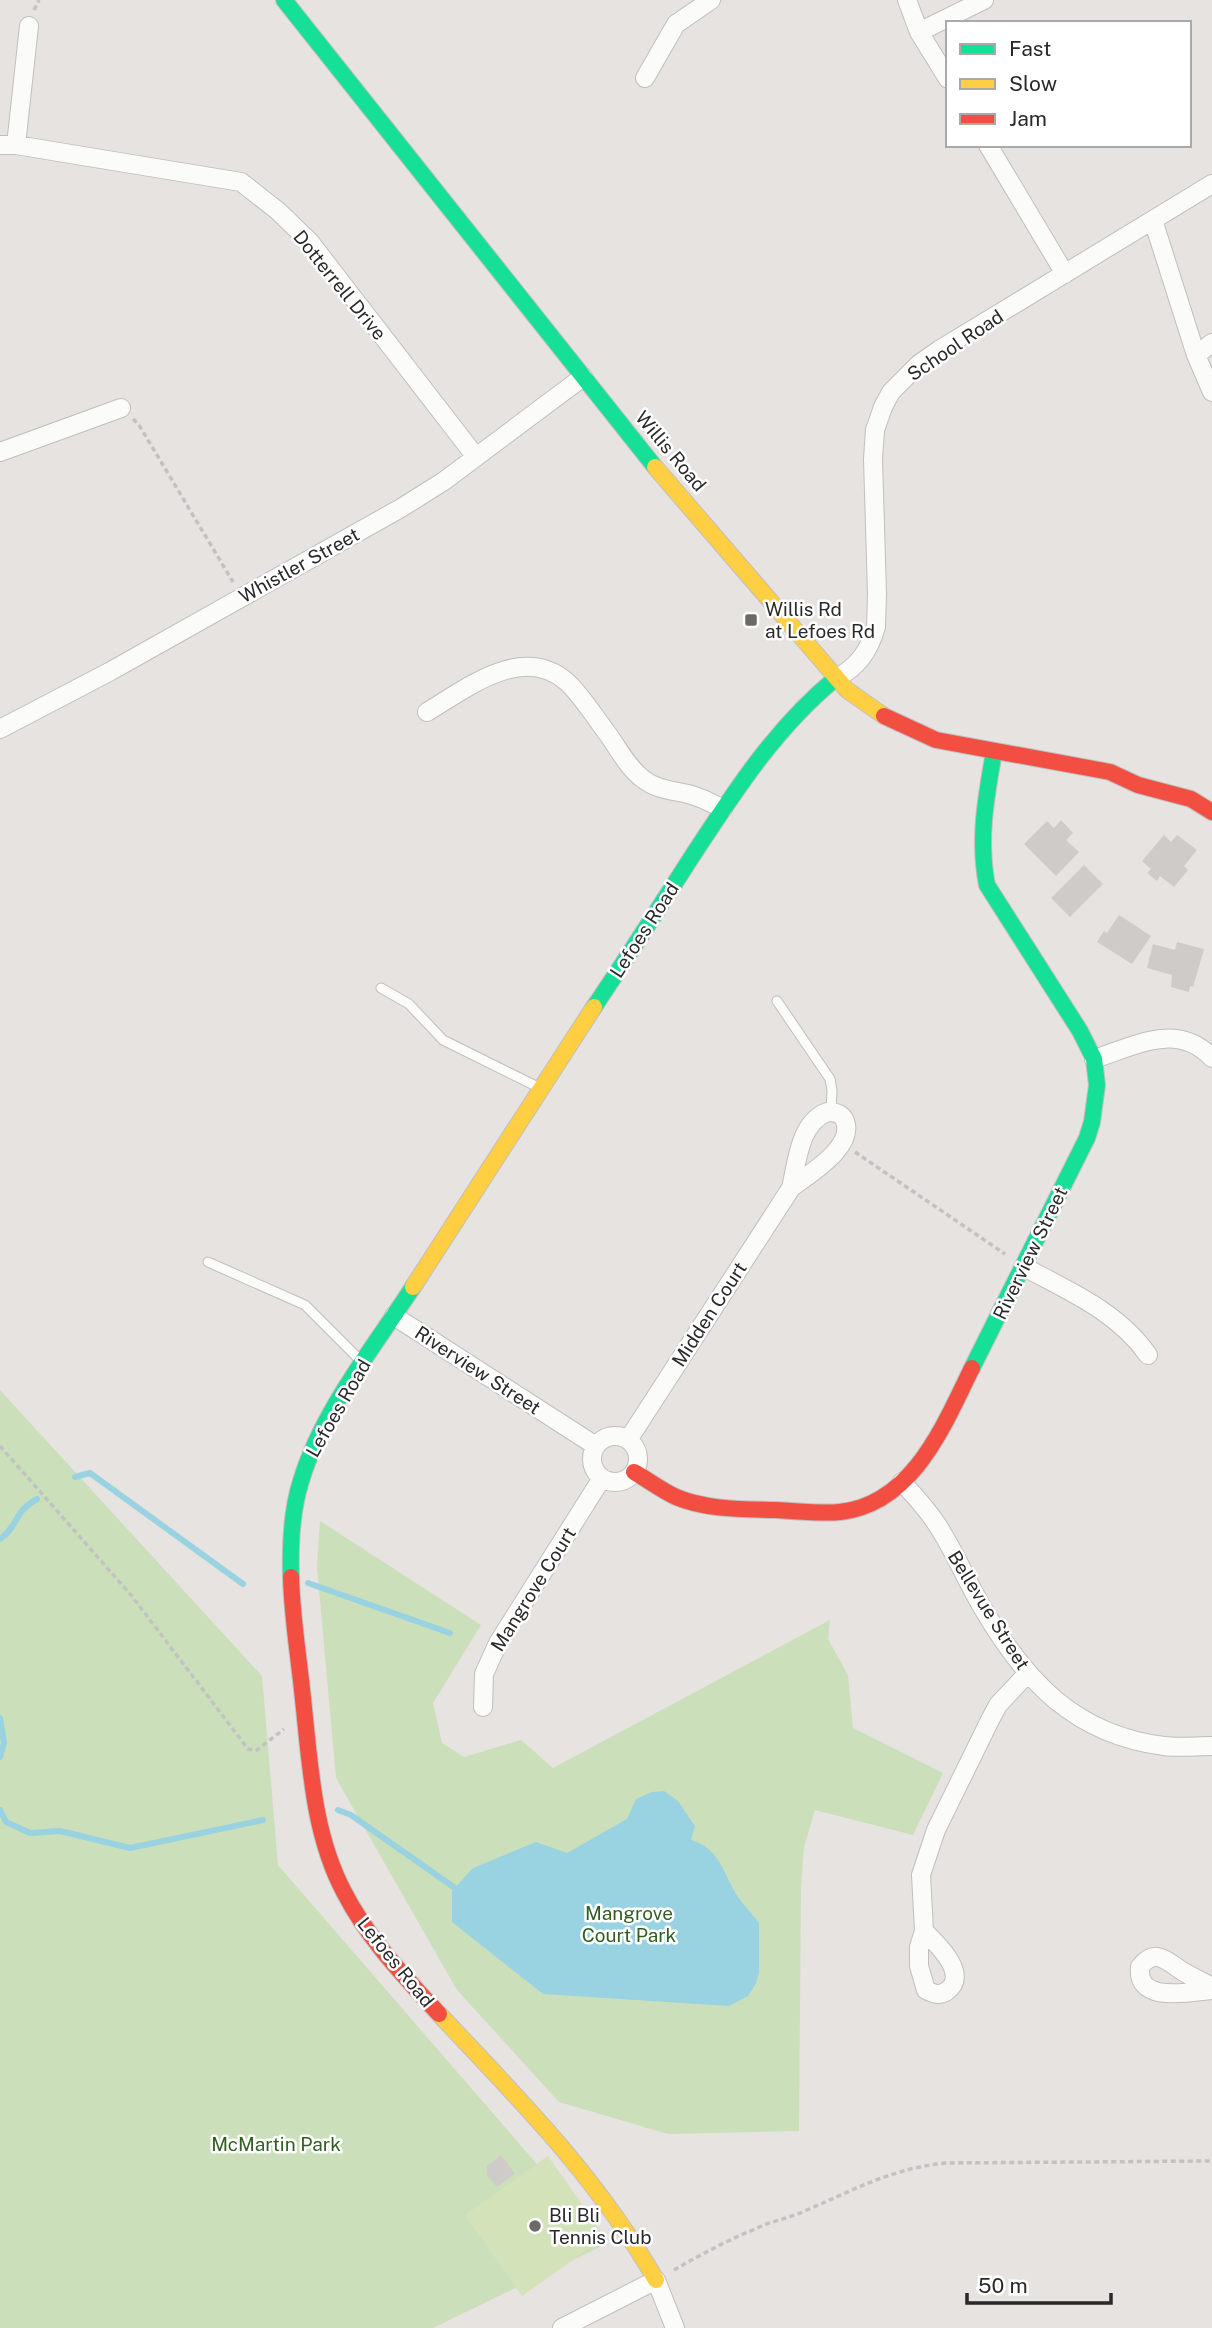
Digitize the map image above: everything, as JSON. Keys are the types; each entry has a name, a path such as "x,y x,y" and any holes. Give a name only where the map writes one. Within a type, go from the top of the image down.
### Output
{"street":[{"name":"Willis Road","path":"284,0 653,464 835,679 880,714 936,740 1110,772 1138,785 1191,799 1212,812"},
{"path":"907,0 919,32 946,76"},
{"path":"919,32 984,0"},
{"path":"645,78 676,24 708,1"},
{"path":"8,145 29,26"},
{"name":"Dotterrell Drive","path":"8,145 241,182 278,211 310,242 476,457"},
{"path":"989,147 1065,274"},
{"name":"School Road","path":"835,679 855,667 869,646 876,627 873,445 883,407 891,392 919,364 939,350 1212,184"},
{"path":"1153,220 1196,355 1212,392"},
{"path":"1196,355 1212,344"},
{"name":"Whistler Street","path":"0,729 109,672 401,508 444,481 583,377"},
{"path":"0,452 121,408"},
{"path":"427,712 488,676 513,668 539,667 551,671 569,684 642,778 662,789 688,794 723,809"},
{"name":"Lefoes Road","path":"675,2328 656,2280 633,2236 590,2180 401,1972 363,1924 342,1889 326,1843 306,1720 289,1557 294,1506 308,1458 321,1431 723,809 769,748 835,679"},
{"name":"Riverview Street","path":"634,1472 674,1496 723,1508 839,1512 859,1508 881,1498 918,1466 940,1433 1024,1268 1087,1138 1093,1122 1097,1085 1094,1059 1080,1031 987,885 982,842 994,752"},
{"name":"Willis Road","path":"1110,772 1137,769 1150,771"},
{"path":"1094,1059 1169,1037 1198,1045 1212,1058"},
{"path":"831,1112 844,1118 846,1133 841,1143"},
{"name":"Midden Court","path":"628,1440 791,1188 801,1143 815,1120 821,1114 831,1112"},
{"name":"Midden Court","path":"791,1188 822,1166 841,1143"},
{"path":"1024,1268 1089,1302 1114,1319 1136,1338 1148,1355"},
{"name":"Riverview Street","path":"394,1316 596,1446"},
{"path":"615,1436 628,1440 637,1451 634,1472 623,1480 609,1481 603,1478 592,1460 596,1446 615,1436"},
{"name":"Mangrove Court","path":"483,1707 484,1674 498,1643 603,1478"},
{"name":"Bellevue Street","path":"902,1482 937,1525 982,1607 1027,1674 1057,1703 1098,1728 1143,1743 1212,1746"},
{"path":"924,1931 920,1875 929,1844 998,1705 1027,1674"},
{"path":"562,2328 656,2280"}],"lane":[{"path":"381,988 409,1004 443,1040 541,1088"},
{"path":"777,1001 830,1079 831,1112"},
{"path":"208,1262 304,1305 363,1364"}],"path":[{"path":"121,408 139,425 242,597"},
{"path":"841,1143 1024,1268"},
{"path":"0,1446 131,1595 248,1749 257,1750 283,1729 306,1720"},
{"path":"656,2280 720,2244 758,2227 798,2214 888,2175 918,2166 946,2163 1212,2161"}],"green space":[{"name":"McMartin Park","path":"0,1390 262,1676 278,1865 606,2244 433,2328 0,2328"},
{"name":"Mangrove Court Park","path":"320,1521 481,1625 433,1703 442,1743 464,1757 521,1740 553,1768 830,1620 828,1639 848,1675 853,1728 943,1773 913,1835 815,1810 804,1847 801,1886 799,2131 668,2134 559,2102 457,1990 336,1778 317,1567"},
{"name":"Bli Bli Tennis Club","path":"548,2156 605,2237 522,2296 465,2215"}],"water":[{"path":"664,1791 678,1801 695,1826 691,1840 709,1849 715,1856 738,1897 759,1923 759,1973 748,1996 729,2006 543,1994 452,1922 452,1891 473,1868 536,1842 567,1853 627,1819 636,1799 652,1792"}],"building":[{"path":"1061,820 1073,833 1066,840 1079,852 1056,876 1024,844 1047,821 1054,828"},
{"path":"1164,835 1171,842 1177,835 1197,850 1184,866 1188,870 1174,887 1160,876 1157,881 1147,873 1151,869 1142,861"},
{"path":"1084,865 1103,884 1070,917 1051,898"},
{"path":"1119,915 1151,936 1132,964 1097,942"},
{"path":"1177,942 1204,949 1193,987 1190,986 1189,992 1171,987 1172,975 1147,968 1153,944 1175,950"},
{"name":"Bli Bli Tennis Club","path":"501,2155 515,2174 497,2187 487,2175 487,2166"}],"waterway":[{"path":"75,1477 90,1473 243,1584"},
{"path":"0,1539 24,1509 37,1499"},
{"path":"308,1583 450,1633"},
{"path":"0,1718 4,1743 0,1757"},
{"path":"0,1810 6,1822 30,1833 60,1831 130,1848 263,1820"},
{"path":"338,1810 351,1815 455,1888"}],"traffic: fast":[{"path":"284,0 655,467"},
{"path":"594,1007 739,786 774,740 813,698 835,679"},
{"path":"972,1368 1087,1138 1097,1085 1094,1059 1080,1031 987,885 983,835 994,752"},
{"path":"291,1577 293,1517 310,1455 350,1380 413,1287"}],"traffic: slow":[{"path":"655,467 847,690 884,716"},
{"path":"413,1287 594,1007"},
{"path":"439,2014 528,2109 583,2173 609,2207 656,2280"}],"traffic: jam":[{"path":"884,716 936,740 1110,772 1138,785 1191,799 1212,812"},
{"path":"634,1472 676,1497 713,1507 825,1513 865,1506 887,1494 906,1478 923,1458 937,1437 972,1368"},
{"path":"291,1577 314,1798 334,1870 364,1926 439,2014"}],"place":[{"name":"Willis Rd at Lefoes Rd","path":"751,620"},
{"name":"Bli Bli Tennis Club","path":"535,2226"}]}
